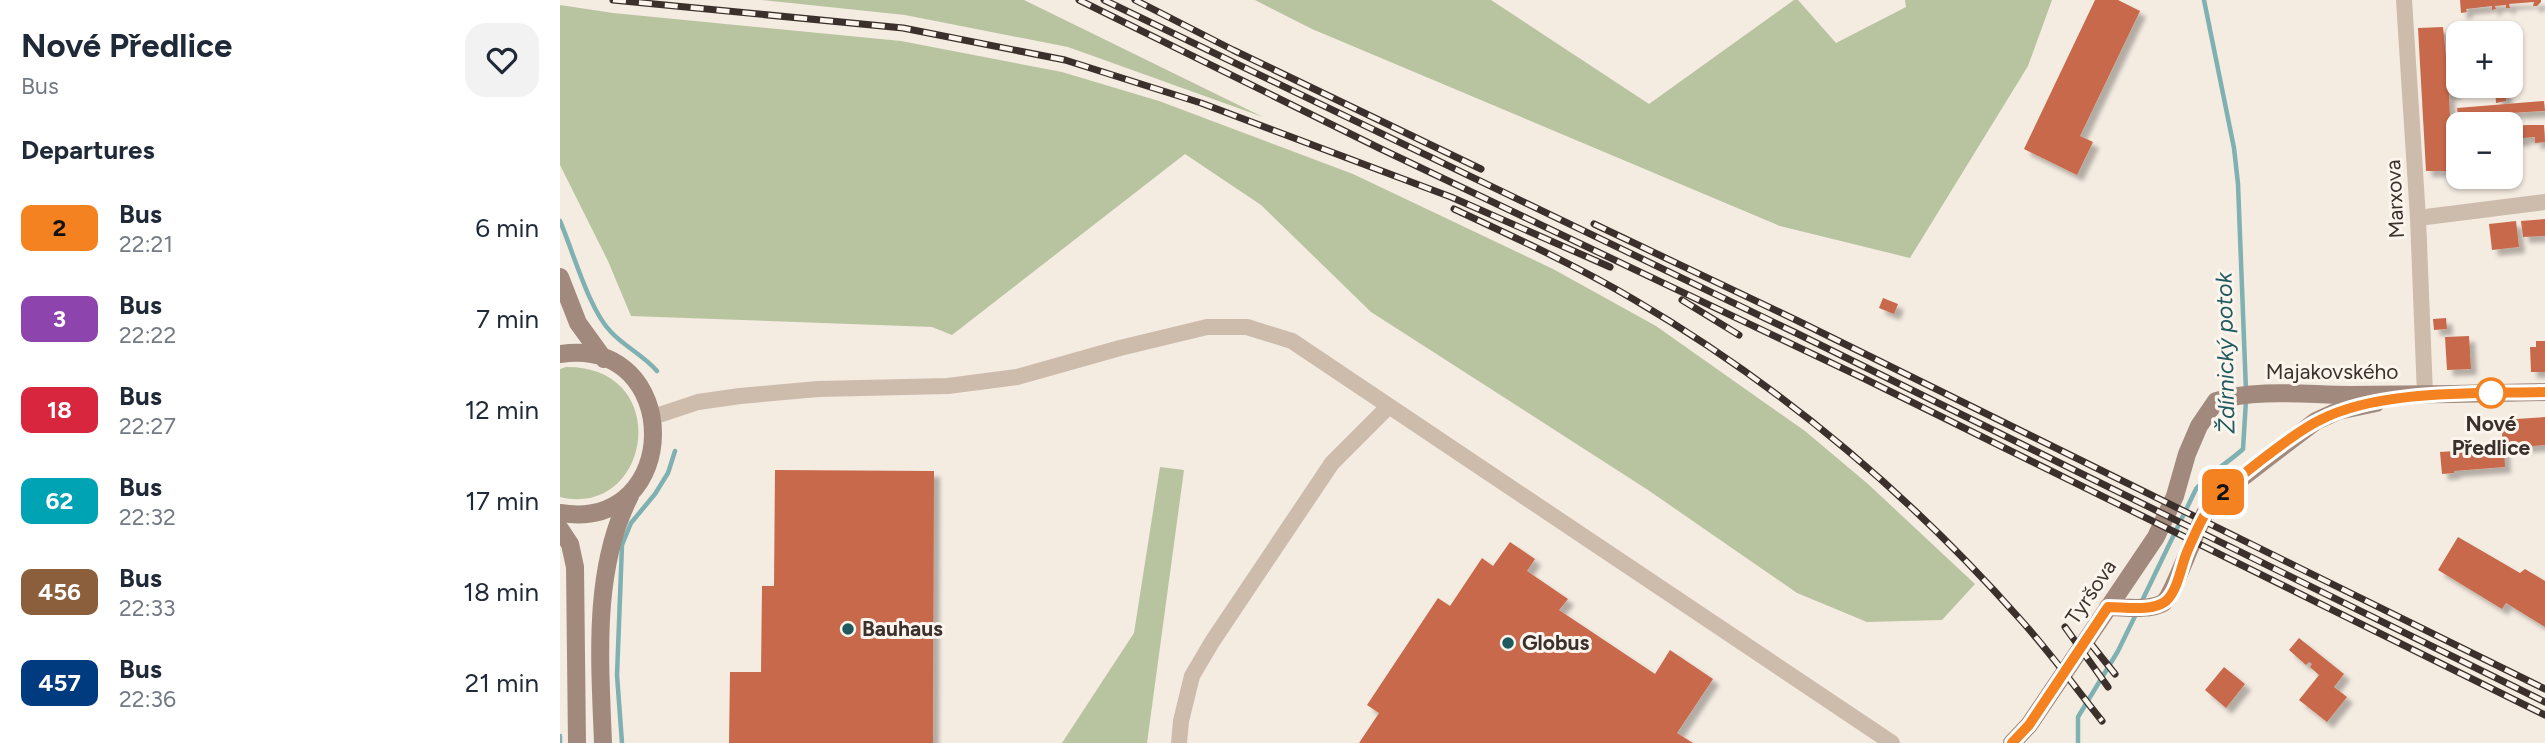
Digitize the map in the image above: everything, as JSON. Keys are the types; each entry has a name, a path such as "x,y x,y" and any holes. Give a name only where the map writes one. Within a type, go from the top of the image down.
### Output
{"main road":[{"path":"560,277 578,323 604,359"},
{"path":"560,354 577,353 604,359 626,372 643,392 653,417 652,455 615,527 605,581 601,693 603,743"},
{"name":"Majakovského","path":"2188,454 2199,426 2216,401 2232,396 2425,396 2545,392"},
{"name":"Majakovského","path":"2108,607 2153,606 2164,602 2170,596 2208,507 2241,477 2316,421 2338,411 2425,396"},
{"name":"Tyršova","path":"2012,743 2029,725 2156,537 2175,496 2188,454"},
{"path":"560,513 583,514 597,511 622,499 633,489"},
{"path":"560,529 570,544 574,557 577,743"}],"street":[{"name":"Marxova","path":"2404,0 2418,218 2425,396"},
{"path":"2418,218 2545,202"},
{"path":"653,417 698,402 818,388 948,386 1017,377 1207,327 1247,327 1293,341 1892,743"},
{"path":"1179,743 1192,676 1212,642 1332,463 1389,406"}],"green space":[{"path":"761,0 1024,0 1263,117 1068,47 905,15"},
{"path":"1255,0 1491,0 1649,104 1794,0 1798,0 1836,43 1906,7 1905,0 2052,0 2028,66 1910,258 1780,226 1312,29"},
{"path":"560,5 613,13 901,41 1062,72 1159,101 1353,174 1553,269 1656,326 1805,431 1868,484 1975,584 1942,620 1867,622 1797,593 1648,490 1371,312 1261,205 1185,154 952,335 932,327 631,316 608,261 560,165"},
{"path":"566,367 601,373 624,390 636,413 638,440 631,465 615,486 591,498 560,497 560,369"},
{"path":"1160,467 1184,470 1147,743 1062,743 1134,633"}],"building":[{"path":"2095,0 2118,0 2140,11 2080,136 2093,142 2077,175 2024,149"},
{"path":"2460,0 2541,2 2537,6 2533,6 2534,2 2509,4 2510,8 2506,8 2506,5 2495,6 2496,9 2492,10 2492,6 2466,9 2467,12 2461,13"},
{"path":"2443,27 2446,98 2449,98 2450,112 2446,112 2446,171 2426,171 2418,28"},
{"path":"2496,98 2506,98 2506,101 2496,103"},
{"path":"2544,101 2545,111 2458,112 2457,108"},
{"path":"2544,125 2545,142 2535,143 2535,137 2523,138 2523,126"},
{"path":"2545,219 2545,236 2523,237 2521,221"},
{"path":"2516,221 2519,247 2492,250 2489,224"},
{"path":"1883,298 1898,304 1894,314 1879,308"},
{"path":"2446,318 2447,329 2434,330 2433,319"},
{"path":"2469,336 2471,369 2447,370 2445,337"},
{"path":"2536,341 2545,341 2545,372 2531,372 2530,347 2536,347"},
{"path":"2545,417 2545,445 2503,448 2501,420"},
{"path":"2504,448 2505,467 2442,474 2440,452"},
{"name":"Bauhaus","path":"775,470 934,471 933,743 729,743 730,672 761,672 762,586 774,586"},
{"path":"2458,537 2520,573 2525,569 2545,581 2545,627 2506,603 2502,609 2438,570"},
{"name":"Globus","path":"1510,542 1535,559 1527,571 1568,599 1559,610 1655,674 1670,650 1713,679 1677,733 1693,743 1359,743 1379,713 1367,705 1438,598 1450,606 1482,558 1493,566"},
{"path":"2299,638 2344,674 2334,687 2347,697 2327,722 2299,700 2319,675 2310,667 2312,664 2309,662 2306,665 2289,650"},
{"path":"2224,667 2245,684 2226,708 2205,690"}],"waterway":[{"name":"Ždírnický potok","path":"2204,0 2234,148 2238,184 2246,391"},
{"path":"560,221 589,295 603,322 616,337 657,371"},
{"name":"Ždírnický potok","path":"2140,605 2196,489 2243,449 2246,400"},
{"path":"622,743 617,675 622,545 631,523 668,473 675,451"},
{"name":"Ždírnický potok","path":"2078,743 2078,717 2118,651 2137,612"},
{"path":"560,736 560,743"}],"railway":[{"path":"613,0 903,28 1065,60 1201,103 1451,197 1610,267"},
{"path":"1079,0 1379,148 1863,378 2545,715"},
{"path":"1104,0 1794,332 2545,702"},
{"path":"1135,0 1481,169"},
{"path":"1454,209 1567,263 1633,299 1687,332 1790,404 1932,527 2041,643 2102,721"},
{"path":"1594,224 1796,320 2545,689"},
{"path":"1682,300 1739,335"},
{"path":"2065,627 2108,687"},
{"path":"2091,644 2115,674"}],"bus line":[{"name":"2","path":"2012,743 2029,725 2108,607 2153,606 2164,602 2170,596 2208,507 2241,477 2316,421 2338,411 2372,403 2425,396 2545,392"}],"place":[{"name":"Nové Předlice","path":"2491,393"},
{"name":"Bauhaus","path":"848,629"},
{"name":"Globus","path":"1508,643"}]}
